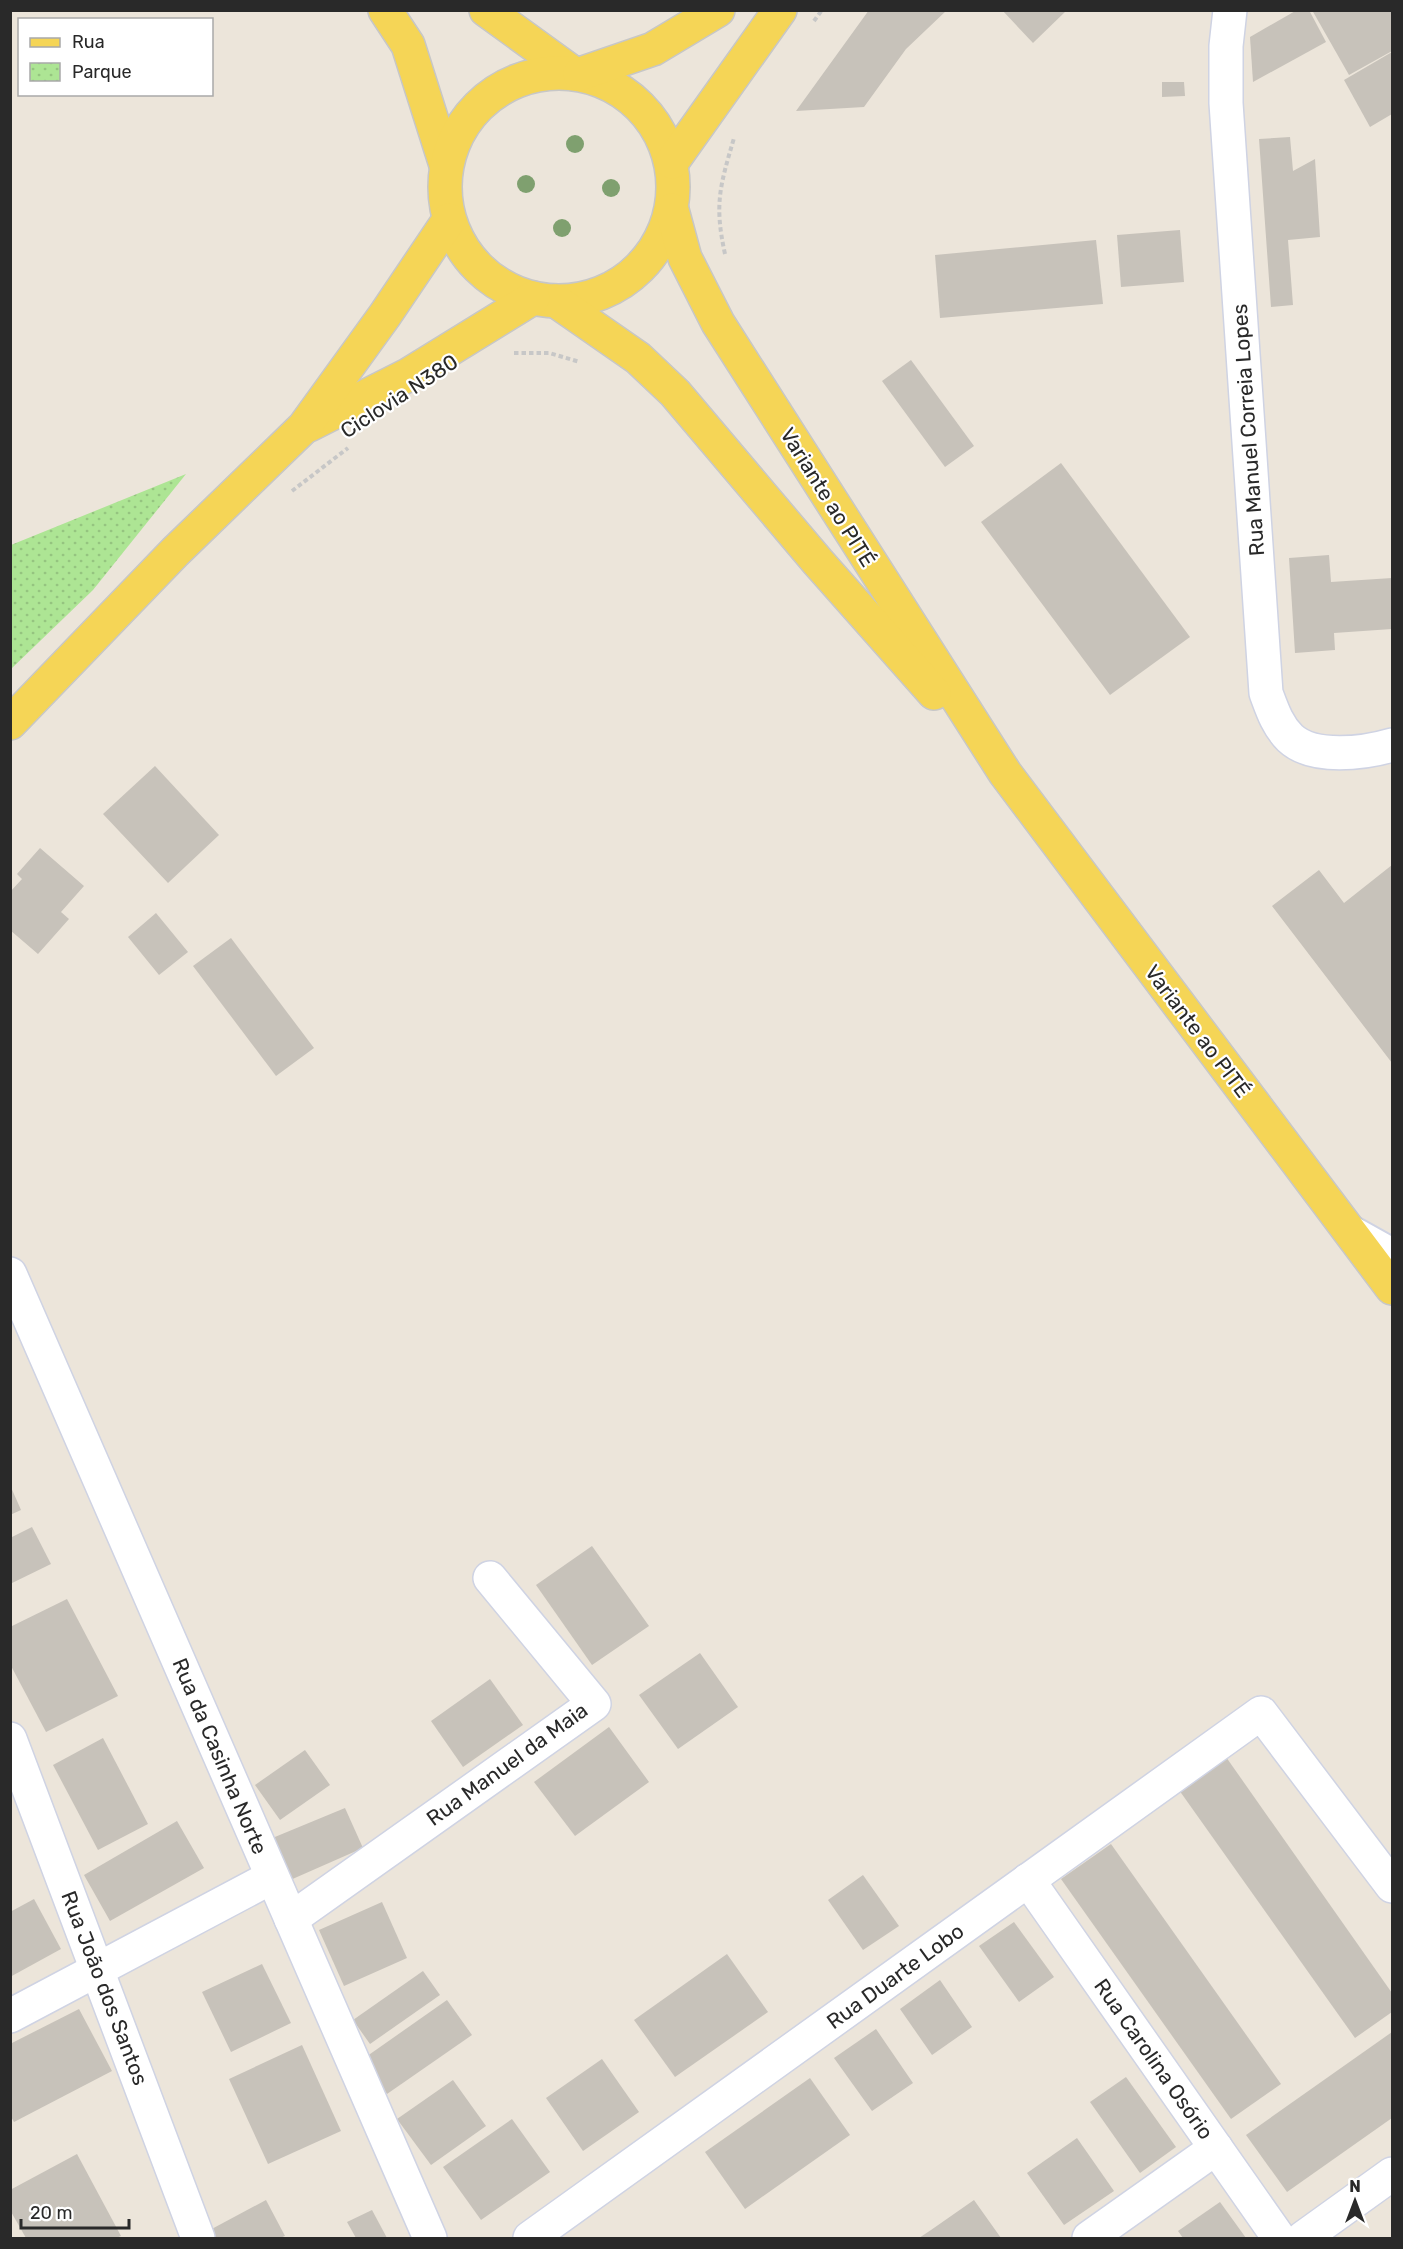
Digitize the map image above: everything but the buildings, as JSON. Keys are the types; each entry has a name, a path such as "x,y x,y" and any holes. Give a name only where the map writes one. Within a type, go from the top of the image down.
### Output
{"main road":[{"path":"385,10 408,45 446,165"},
{"path":"486,10 576,73 612,85 639,105 660,131 672,162 674,186 672,210 661,240 642,266 617,286 587,298 544,300 505,288 481,270 461,247 449,220 444,192 446,165 458,133 478,105 506,85 538,74 576,73 653,49 718,10"},
{"path":"672,162 780,10"},
{"name":"Variante ao PITÉ","path":"672,210 685,258 718,323 1005,773 1392,1288"},
{"path":"10,723 175,552 304,427 385,315 449,220"},
{"path":"304,427 408,375 544,300"},
{"name":"Variante ao PITÉ","path":"544,300 638,358 675,393 818,562 1005,773"}],"street":[{"name":"Rua Manuel Correia Lopes","path":"1230,10 1226,46 1226,103 1266,693 1276,720 1291,739 1316,750 1341,753 1392,745"},
{"name":"Rua da Casinha Norte","path":"10,1274 430,2238"},
{"name":"Rua Manuel da Maia","path":"291,1919 594,1704 490,1578"},
{"name":"Rua Duarte Lobo","path":"530,2238 1261,1713 1392,1886"},
{"name":"Rua João dos Santos","path":"10,1739 99,1969 198,2238"},
{"path":"10,2016 272,1877"},
{"name":"Rua Carolina Osório","path":"1029,1880 1279,2238"},
{"path":"1089,2238 1216,2148"},
{"path":"1304,2238 1392,2174"}],"lane":[{"path":"1341,1220 1392,1249"}],"path":[{"path":"808,29 822,10"},
{"path":"727,263 719,229 718,192 735,135"},
{"path":"506,353 549,353 589,365"},
{"name":"Ciclovia N380","path":"320,469 357,440"}],"green space":[{"path":"186,474 93,590 11,669 11,545"}]}
